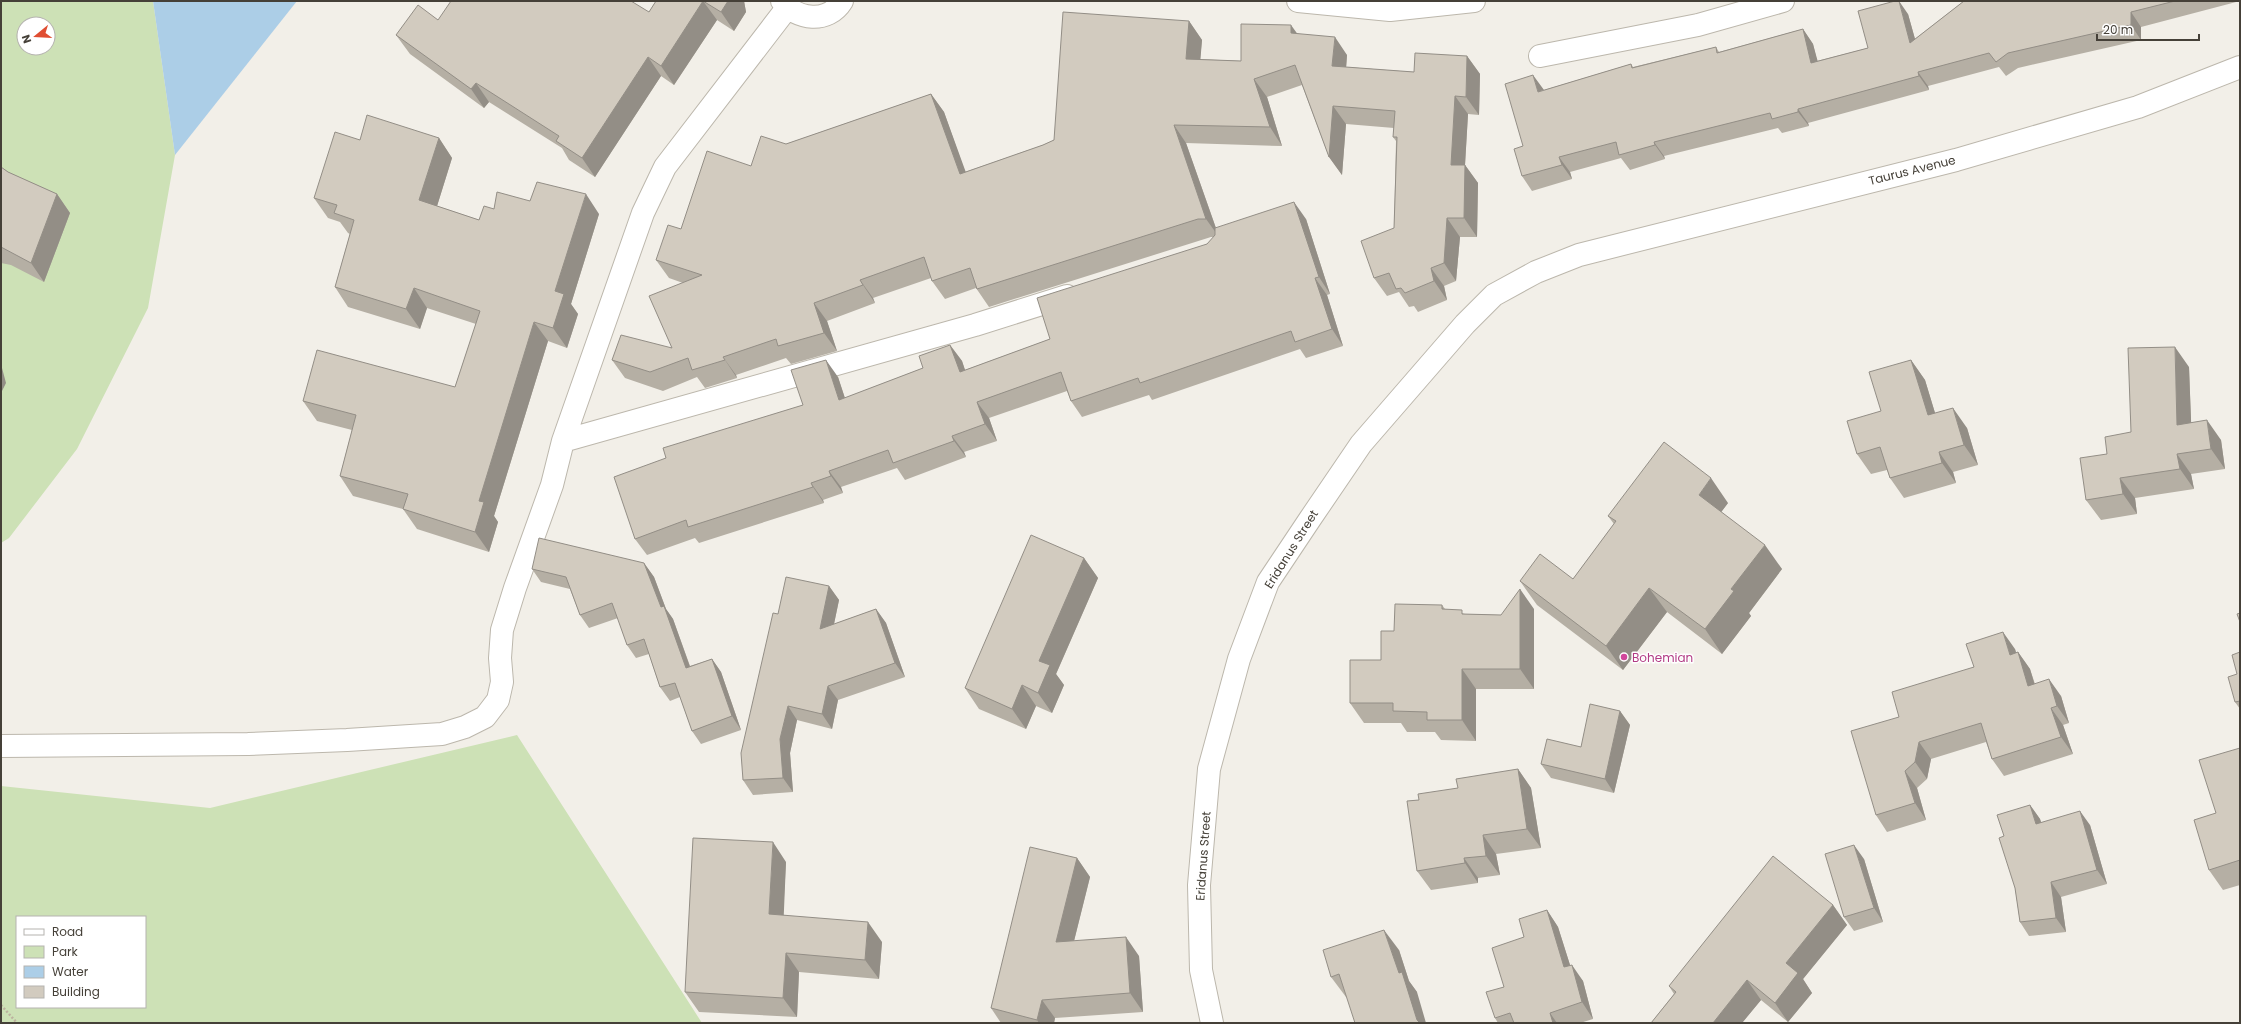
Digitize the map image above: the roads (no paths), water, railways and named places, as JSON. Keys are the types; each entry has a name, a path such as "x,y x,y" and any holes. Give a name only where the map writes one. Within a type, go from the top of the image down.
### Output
{"street":[{"path":"1,746 248,744 347,740 442,734 465,727 485,717 498,700 502,682 500,658 502,630 552,485 563,441 642,213 665,167 784,4 797,14 808,17 820,16 832,11 842,1"},
{"path":"1298,1 1390,10 1474,1"},
{"path":"1540,56 1698,25 1783,1"},
{"name":"Taurus Avenue","path":"1579,255 1963,157 2138,107 2240,67"},
{"name":"Eridanus Street","path":"1212,1023 1201,970 1199,886 1209,769 1239,659 1268,582 1361,444 1465,324 1494,295 1536,272 1579,255"},
{"path":"563,441 967,328 1087,290"}],"water":[{"path":"153,1 297,1 175,155"}],"place":[{"name":"Bohemian","path":"1624,657"}]}
